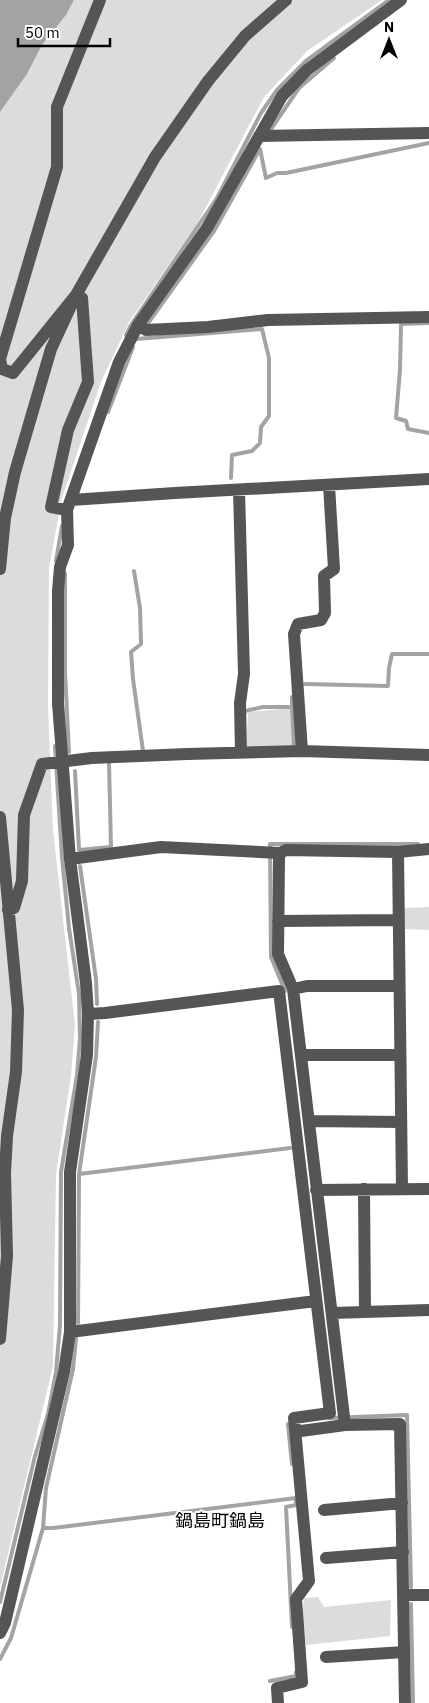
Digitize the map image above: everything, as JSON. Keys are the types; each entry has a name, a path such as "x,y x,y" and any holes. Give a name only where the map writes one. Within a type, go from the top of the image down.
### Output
{"street":[{"path":"76,295 13,373 2,369 0,359 57,167 57,107 100,0"},
{"path":"0,569 5,518 14,472 51,350 76,295 155,157 208,81 245,36 286,0"},
{"path":"0,1633 5,1623 64,1372 70,1332 70,1172 87,1055 88,1014 86,983 57,762 58,591 60,567 68,545 65,506 120,362 207,228 282,96 307,70 401,0"},
{"path":"259,136 429,133"},
{"path":"76,295 82,298 88,382 68,430 52,507 239,490 429,479"},
{"path":"142,327 208,327 268,320 429,317"},
{"path":"302,752 294,634 298,624 321,620 325,612 324,576 334,569 328,485"},
{"path":"239,490 244,674 240,703 241,753"},
{"path":"8,910 14,908 22,881 24,815 42,764 168,755 241,753 429,754"},
{"path":"0,817 18,1010 18,1046 7,1136 5,1173 7,1256 0,1339"},
{"path":"70,859 161,847 273,852 286,850 398,852 429,849"},
{"path":"273,852 278,921 278,954 294,989 344,1419"},
{"path":"398,852 402,1189"},
{"path":"278,921 398,920"},
{"path":"294,989 307,986 400,986"},
{"path":"88,1014 279,991 330,1413 294,1418 309,1582 296,1599 302,1682 278,1688 278,1703"},
{"path":"301,1055 400,1055"},
{"path":"309,1122 401,1122"},
{"path":"316,1190 429,1189"},
{"path":"364,1190 366,1312"},
{"path":"70,1332 316,1301"},
{"path":"332,1313 429,1310"},
{"path":"301,1431 344,1419 400,1424 405,1703"},
{"path":"324,1510 402,1503"},
{"path":"326,1558 403,1552"},
{"path":"403,1595 429,1595"},
{"path":"326,1657 404,1652"}],"shaded area":[{"path":"0,0 74,0 66,15 42,45 27,74 0,112"},
{"path":"74,0 382,0 307,51 264,97 197,224 129,322 101,382 62,498 49,568 48,706 53,830 75,1025 71,1076 56,1174 53,1366 0,1587 0,112 27,74 42,45 66,15"},
{"path":"295,708 298,748 246,749 248,712"},
{"path":"429,907 429,930 404,929 404,908"},
{"path":"318,1597 324,1607 391,1600 390,1636 306,1645 302,1618 304,1598"}],"waterway":[{"path":"126,335 217,198 261,113 277,90 307,60 389,0"},
{"path":"271,129 299,88 334,58"},
{"path":"260,149 266,178 277,173 286,173 429,143"},
{"path":"146,326 214,231 260,149"},
{"path":"429,323 401,324 396,418 406,421 408,429 429,433"},
{"path":"136,339 262,329 269,358 269,416 261,427 260,443 252,451 232,455 231,478"},
{"path":"108,412 133,347"},
{"path":"56,561 62,526"},
{"path":"134,571 140,608 141,644 131,652 143,751"},
{"path":"65,574 65,672 69,752"},
{"path":"305,684 388,686 392,654 429,654"},
{"path":"245,713 245,711 263,707 292,707 292,697"},
{"path":"292,707 294,745"},
{"path":"0,1602 35,1456 48,1414 56,1372 60,1325 61,1172 77,1075 80,1039 79,994 69,928 62,857 55,746"},
{"path":"75,771 79,850 111,847 109,762"},
{"path":"285,991 271,957 270,844 418,844"},
{"path":"80,866 96,979 97,1004"},
{"path":"78,1323 79,1174 96,1057 98,1022"},
{"path":"79,1174 290,1148"},
{"path":"0,1659 11,1638 43,1528 46,1488 73,1369 76,1338"},
{"path":"329,1418 407,1415 411,1587"},
{"path":"288,1424 292,1464"},
{"path":"43,1528 296,1498"},
{"path":"292,1627 286,1507 296,1505 296,1500"},
{"path":"411,1604 413,1703"},
{"path":"270,1681 296,1676 296,1672"}],"district":[{"name":"鍋島町鍋島","path":"220,1520"}]}
